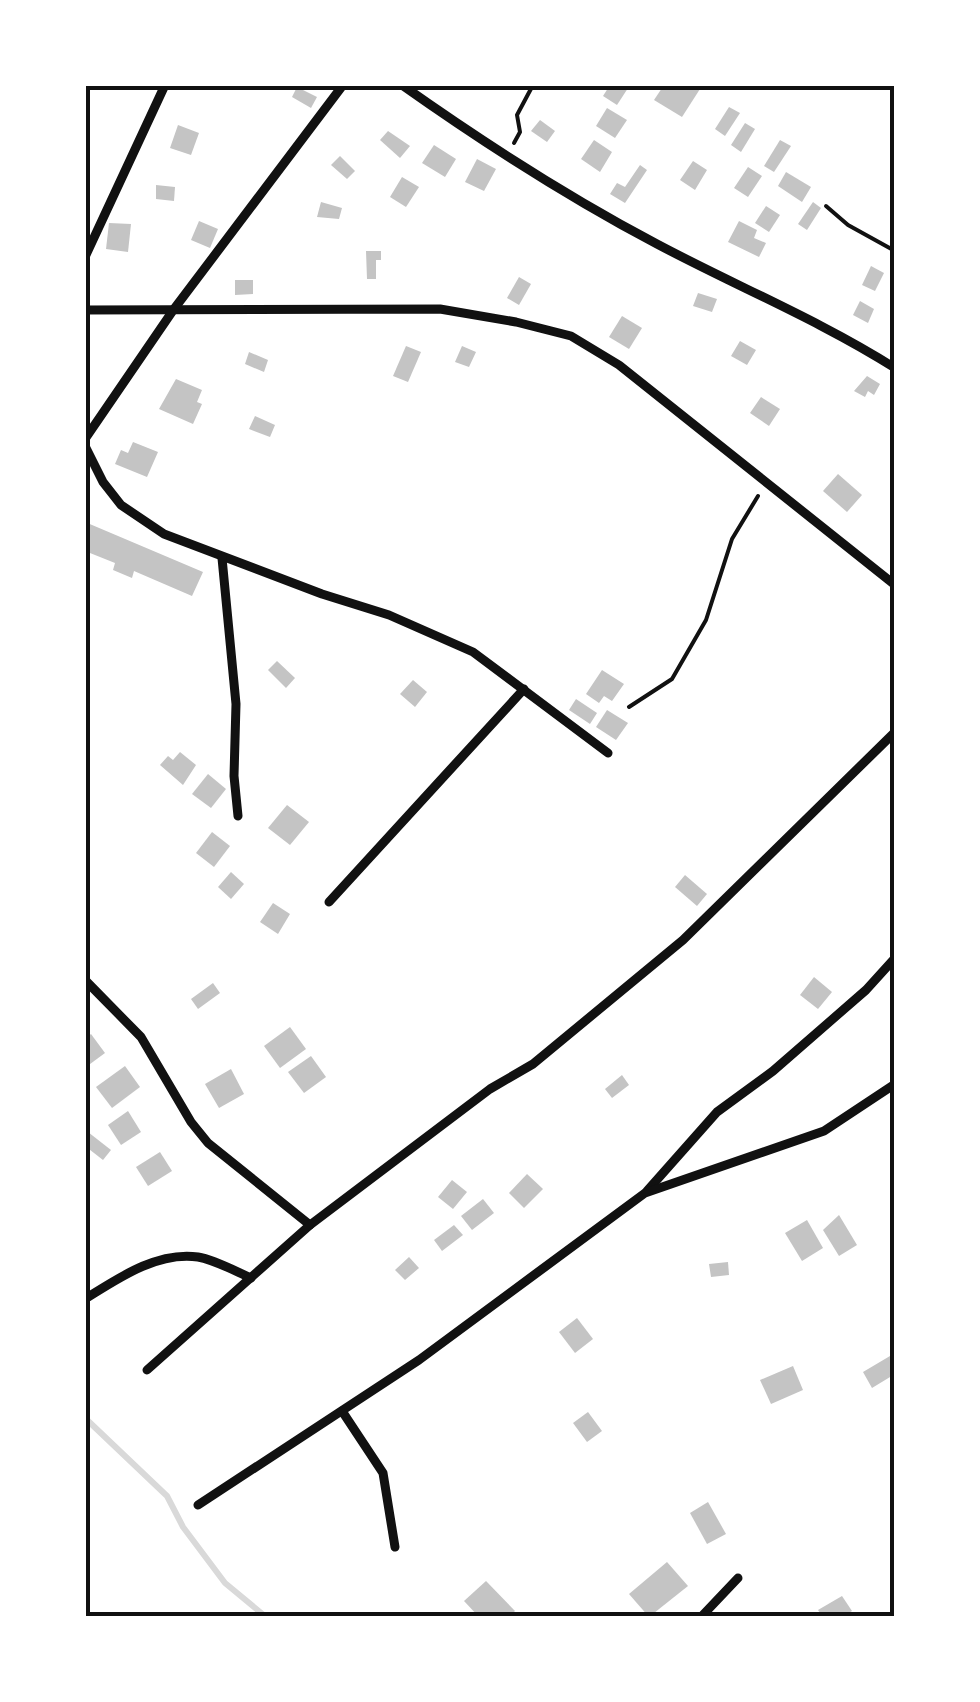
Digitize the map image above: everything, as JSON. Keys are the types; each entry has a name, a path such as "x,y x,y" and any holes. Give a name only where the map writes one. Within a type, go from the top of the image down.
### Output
{"street":[{"path":"85,256 165,85"},
{"path":"343,85 174,308 85,442 103,482 120,505 164,534 426,629 473,652 608,752"},
{"path":"402,85 507,156 657,244 854,342 895,368"},
{"path":"85,310 440,309 571,336 618,365 895,585"},
{"path":"222,558 236,704 234,776 238,816"},
{"path":"329,902 524,689"},
{"path":"148,1370 310,1225 490,1089 532,1064 683,940 895,732"},
{"path":"198,1505 419,1360 645,1193 718,1112 773,1071 866,990 895,958"},
{"path":"85,980 141,1036 208,1144 310,1225"},
{"path":"645,1193 824,1131 895,1084"},
{"path":"85,1298 141,1265 197,1257 251,1278"},
{"path":"342,1411 382,1473 395,1548"},
{"path":"701,1617 738,1578"}],"path":[{"path":"507,156 520,132 517,115 534,85"},
{"path":"826,206 848,224 895,251"},
{"path":"629,707 672,679 706,620 732,539 766,483"}],"building":[{"path":"610,85 630,85 617,105 603,96"},
{"path":"664,85 694,85 700,89 682,117 654,100"},
{"path":"297,87 317,97 311,108 292,97"},
{"path":"729,107 740,113 725,136 715,129"},
{"path":"607,108 627,120 615,138 596,126"},
{"path":"540,120 555,131 547,142 531,131"},
{"path":"745,123 755,129 741,152 731,145"},
{"path":"178,125 199,133 191,155 170,148"},
{"path":"388,131 410,146 400,158 380,140"},
{"path":"594,140 612,152 600,172 581,159"},
{"path":"780,140 791,146 774,172 764,166"},
{"path":"434,145 456,159 445,177 422,163"},
{"path":"340,156 355,171 347,179 331,165"},
{"path":"477,159 496,169 484,191 465,182"},
{"path":"693,161 707,170 695,190 680,180"},
{"path":"640,165 647,170 625,203 610,194 617,183 625,187"},
{"path":"748,167 762,176 748,197 734,188"},
{"path":"786,172 811,187 802,202 778,186"},
{"path":"402,177 419,187 406,207 390,197"},
{"path":"156,185 175,187 174,201 156,199"},
{"path":"321,202 342,208 339,219 317,217"},
{"path":"813,202 821,208 807,230 798,224"},
{"path":"766,206 780,215 769,232 755,223"},
{"path":"199,221 218,229 210,248 191,240"},
{"path":"739,221 757,230 754,238 766,243 759,257 728,242"},
{"path":"109,223 131,224 128,252 106,249"},
{"path":"366,251 381,251 381,260 376,260 376,279 367,279"},
{"path":"871,266 884,273 875,291 862,285"},
{"path":"519,277 531,284 519,305 507,298"},
{"path":"235,280 253,280 253,294 235,295"},
{"path":"698,293 717,299 712,312 693,306"},
{"path":"860,301 874,309 868,323 853,315"},
{"path":"622,316 642,328 629,349 609,337"},
{"path":"740,341 756,350 747,365 731,356"},
{"path":"406,346 421,352 408,382 393,376"},
{"path":"462,346 476,352 469,367 455,362"},
{"path":"249,352 268,360 264,372 245,364"},
{"path":"867,376 880,384 874,395 868,391 865,397 854,391"},
{"path":"176,379 202,390 197,402 202,404 193,424 159,409"},
{"path":"761,397 780,409 769,426 750,413"},
{"path":"255,416 275,425 270,437 249,429"},
{"path":"133,442 158,452 147,477 115,464 121,450 128,453"},
{"path":"838,474 862,495 847,512 823,491"},
{"path":"85,522 203,572 192,596 134,571 132,578 113,570 115,563 85,551"},
{"path":"277,661 295,678 286,688 268,670"},
{"path":"602,670 624,684 612,701 604,696 599,703 586,694"},
{"path":"413,680 427,692 415,707 400,694"},
{"path":"576,699 597,713 590,724 569,710"},
{"path":"607,710 628,723 616,740 596,727"},
{"path":"180,752 196,765 183,785 160,765 168,756 173,760"},
{"path":"208,774 226,789 211,808 192,794"},
{"path":"287,805 309,822 290,845 268,828"},
{"path":"212,832 230,846 214,867 196,853"},
{"path":"231,872 244,884 231,899 218,887"},
{"path":"685,875 707,894 697,906 675,887"},
{"path":"273,903 290,914 278,934 260,922"},
{"path":"814,977 832,992 818,1009 800,995"},
{"path":"213,983 220,993 198,1009 191,999"},
{"path":"290,1027 306,1049 280,1068 264,1046"},
{"path":"91,1034 105,1053 86,1067 85,1039"},
{"path":"311,1056 326,1077 304,1093 288,1072"},
{"path":"125,1066 140,1087 112,1108 96,1087"},
{"path":"231,1069 244,1094 219,1108 205,1084"},
{"path":"622,1075 629,1085 612,1098 605,1089"},
{"path":"128,1111 141,1132 121,1145 108,1125"},
{"path":"88,1132 111,1150 103,1160 85,1146"},
{"path":"160,1152 172,1171 148,1186 136,1167"},
{"path":"527,1174 543,1189 524,1208 509,1193"},
{"path":"452,1180 467,1192 453,1209 438,1197"},
{"path":"483,1199 494,1213 472,1230 461,1216"},
{"path":"839,1215 857,1245 839,1256 823,1230"},
{"path":"807,1220 823,1248 802,1261 785,1233"},
{"path":"454,1225 463,1235 442,1251 434,1240"},
{"path":"409,1257 419,1268 405,1280 395,1270"},
{"path":"728,1262 729,1275 711,1277 709,1264"},
{"path":"577,1318 593,1339 575,1353 559,1332"},
{"path":"890,1356 895,1374 872,1388 863,1372"},
{"path":"793,1366 803,1390 771,1404 760,1380"},
{"path":"588,1412 602,1431 587,1442 573,1423"},
{"path":"708,1502 726,1534 707,1544 690,1513"},
{"path":"667,1562 688,1586 649,1617 629,1594"},
{"path":"486,1581 515,1611 509,1617 479,1617 464,1601"},
{"path":"842,1596 852,1611 842,1617 823,1617 818,1610"}],"waterway":[{"path":"85,1418 167,1496 183,1527 225,1583 266,1617"}]}
